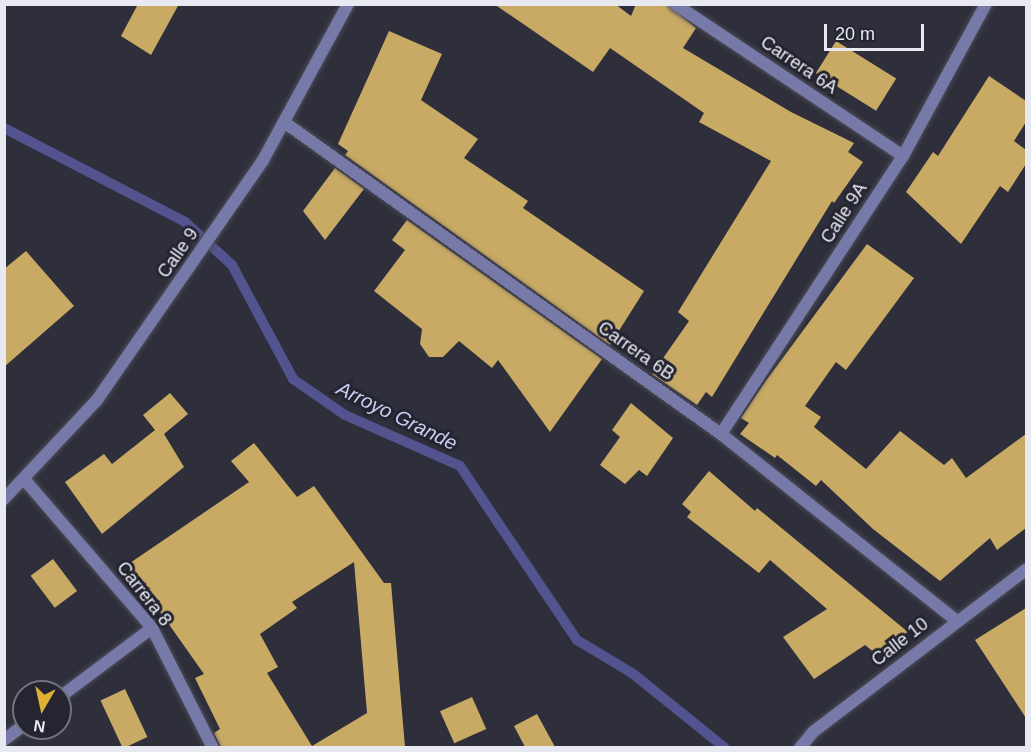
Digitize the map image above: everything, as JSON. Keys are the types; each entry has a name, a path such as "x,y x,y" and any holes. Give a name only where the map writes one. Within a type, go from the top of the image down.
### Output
{"street":[{"name":"Calle 9","path":"4,499 97,400 263,160 348,4"},
{"name":"Carrera 6A","path":"675,4 903,156"},
{"name":"Calle 9A","path":"721,434 903,156 986,4"},
{"name":"Carrera 6B","path":"284,122 721,434 957,621"},
{"name":"Carrera 8","path":"24,479 152,628 213,747"},
{"name":"Calle 10","path":"800,747 813,732 1026,570"},
{"path":"72,688 152,628"}],"building":[{"path":"138,4 179,4 151,55 121,36"},
{"path":"494,4 615,4 631,16 636,4 667,4 696,28 683,48 791,112 854,143 848,152 863,162 834,203 832,201 712,397 706,392 697,405 652,374 689,321 678,312 771,161 699,122 704,113 610,48 593,72"},
{"path":"389,31 442,54 421,100 478,139 464,158 528,201 523,208 644,291 610,345 345,155 348,151 338,144"},
{"path":"836,41 896,79 876,111 816,73"},
{"path":"989,76 1026,101 1026,122 1014,141 1026,150 1026,164 1008,192 1000,186 961,244 906,192 933,152 938,156"},
{"path":"335,168 364,189 325,240 303,211"},
{"path":"407,220 602,359 550,432 498,360 492,368 459,341 443,357 429,357 420,344 422,329 374,291 405,250 392,240"},
{"path":"867,244 914,278 846,370 836,362 805,406 821,417 814,427 866,469 900,431 944,465 952,458 966,478 1026,434 1026,528 997,550 990,538 940,581 873,529 821,480 816,486 777,455 775,458 740,434 749,423 741,418 765,382"},
{"path":"26,251 74,306 4,367 4,269"},
{"path":"170,393 188,414 164,434 184,467 102,534 65,482 104,454 112,464 155,430 143,415"},
{"path":"631,403 673,438 647,476 639,470 625,484 600,465 620,437 612,430"},
{"path":"254,443 297,497 314,486 384,583 391,583 405,747 221,747 214,733 220,729 195,678 204,674 127,565 249,482 231,461","holes":["354,562 367,713 312,746 267,673 278,667 260,634 297,608 292,602"]},
{"path":"709,471 755,511 757,508 908,632 875,653 865,645 814,679 783,637 827,609 770,560 759,573 687,517 691,512 682,504"},
{"path":"53,559 77,591 55,608 31,576"},
{"path":"1026,608 1026,718 975,640"},
{"path":"125,689 147,737 123,748 101,700"},
{"path":"472,697 486,729 454,743 440,711"},
{"path":"537,714 555,747 525,747 514,726"}],"waterway":[{"name":"Arroyo Grande","path":"4,128 185,222 232,265 293,379 345,415 460,466 577,640 632,673 725,748"}]}
